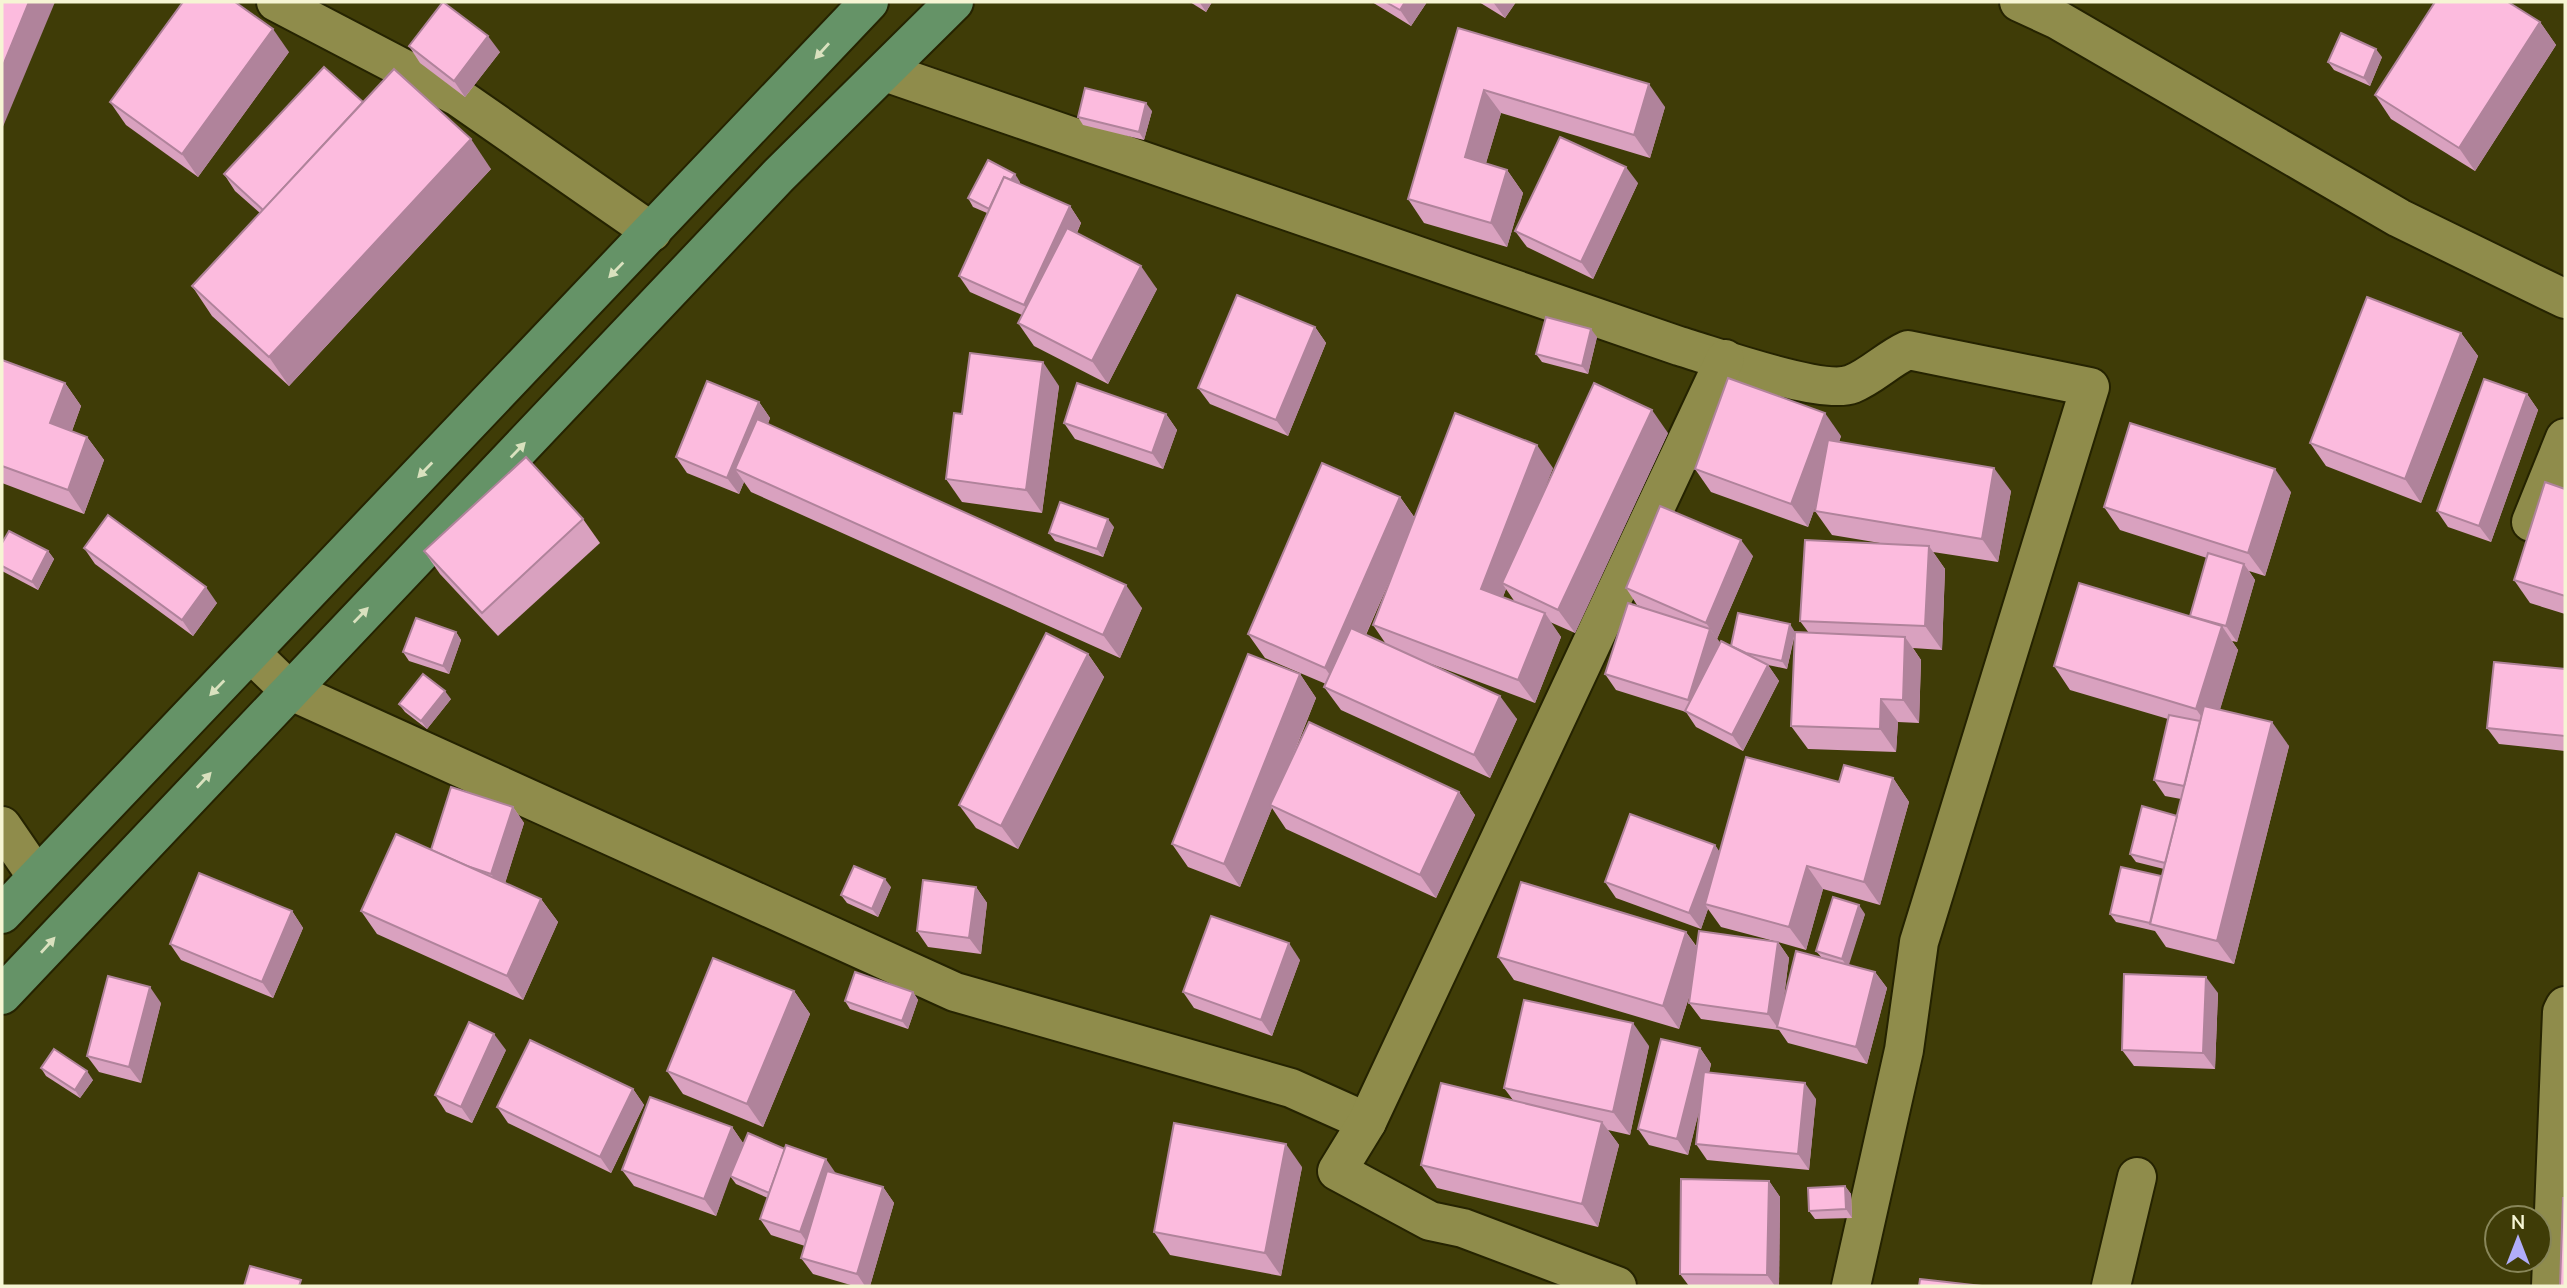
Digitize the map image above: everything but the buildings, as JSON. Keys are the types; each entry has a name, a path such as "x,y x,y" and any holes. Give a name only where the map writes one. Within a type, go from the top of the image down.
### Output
{"main road":[{"path":"2,914 869,2"},
{"path":"2,996 770,185 954,2"}],"street":[{"path":"276,2 458,97 652,232"},
{"path":"2019,2 2058,20 2399,218 2565,299"},
{"path":"885,72 1415,256 1725,359 1833,388 1853,383 1891,357 1908,350 2090,387 1919,942 1904,1050 1851,1286"},
{"path":"1616,1286 1463,1228 1430,1221 1337,1171 1367,1122 1725,359"},
{"path":"2531,522 2565,438"},
{"path":"251,653 289,690 955,992 1291,1088 1367,1122"},
{"path":"2,826 37,877"},
{"path":"2551,1286 2562,1012 2565,1006"},
{"path":"2111,1286 2137,1177"}]}
